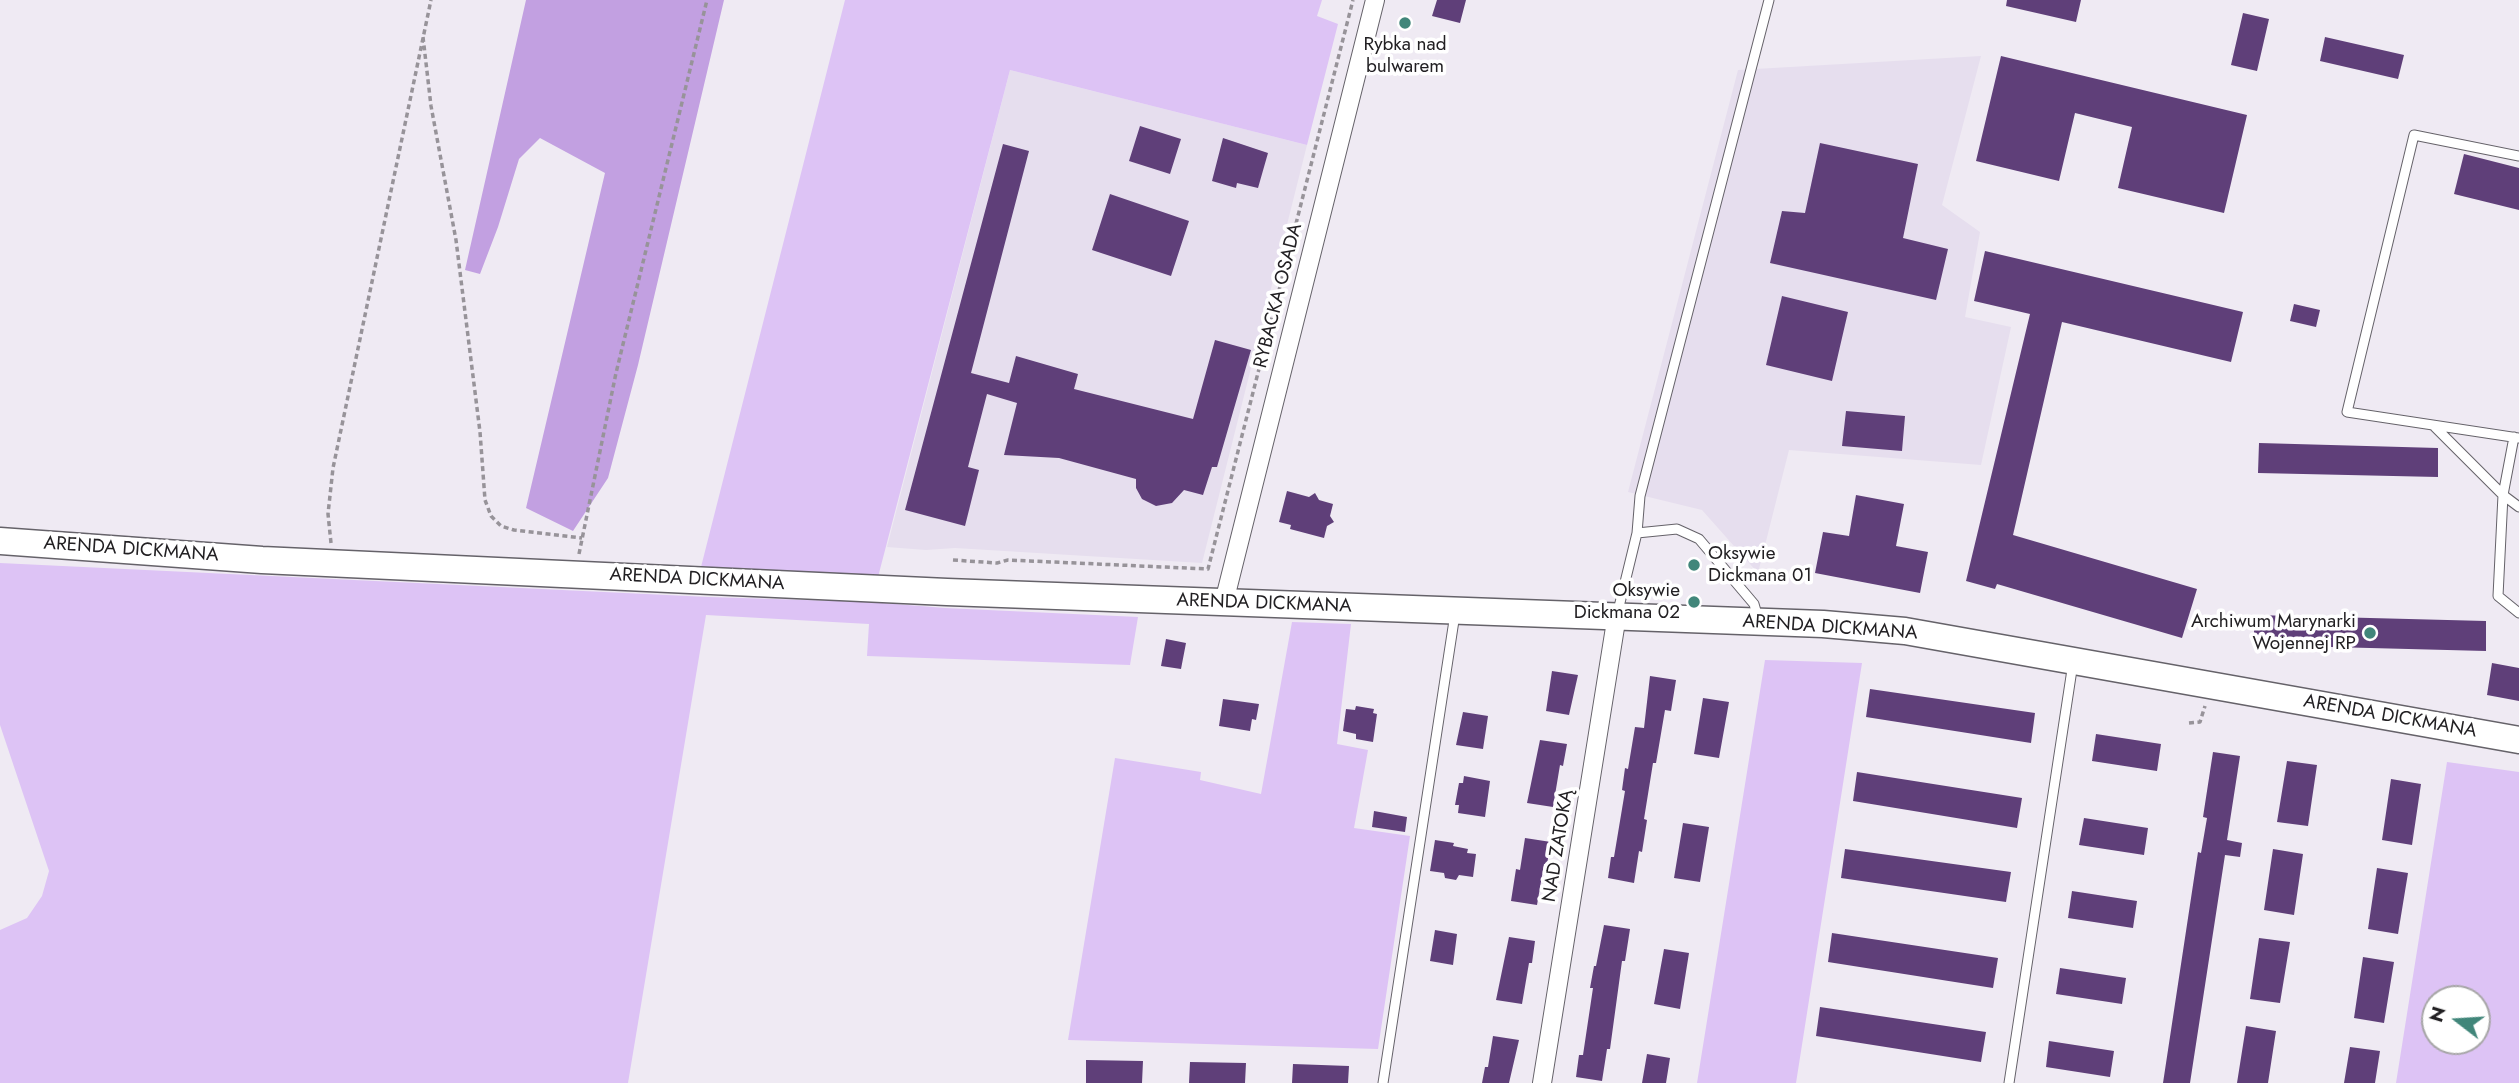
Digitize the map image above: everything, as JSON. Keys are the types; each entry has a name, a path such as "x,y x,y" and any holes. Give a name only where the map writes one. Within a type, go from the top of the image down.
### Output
{"street":[{"name":"RYBACKA OSADA","path":"1224,602 1375,0"},
{"name":"ARENDA DICKMANA","path":"0,541 326,563 947,592 1823,624 1905,631 2519,740"},
{"name":"NAD ZATOKĄ","path":"1542,1083 1617,615"}],"lane":[{"path":"1617,615 1637,533 1640,496 1769,0"},
{"path":"2519,156 2414,135 2347,412 2517,437 2503,495 2498,596 2519,613"},
{"path":"2432,425 2503,495 2519,507"},
{"path":"1637,533 1677,528 1699,539 1754,604 1759,623"},
{"path":"1383,1083 1456,611"},
{"path":"2009,1083 2073,660"}],"path":[{"path":"326,563 326,550 331,542 328,514 333,468 431,0"},
{"path":"574,575 616,373 707,0"},
{"path":"953,560 1208,569 1353,0"},
{"path":"423,37 431,106 456,240 480,432 485,500 491,516 501,526 582,538"},
{"path":"2189,723 2200,722 2205,706"}],"shaded area":[{"path":"526,0 724,0 638,365 608,478 573,531 526,508 605,173 540,138 519,159 480,274 465,270"},
{"path":"845,0 1322,0 1317,16 1338,24 1307,145 1010,70 878,577 701,567"},
{"path":"1981,56 1942,205 1980,232 1965,317 2011,327 1981,465 1789,450 1758,573 1702,510 1628,492 1738,70"},
{"path":"1010,70 1307,145 1202,563 955,548 926,550 887,547"},
{"path":"0,563 708,597 870,602 1138,617 1130,665 867,656 869,624 706,615 628,1083 0,1083 0,930 27,918 42,896 49,871 0,725"},
{"path":"1292,622 1351,624 1337,744 1368,750 1354,828 1410,836 1378,1049 1068,1040 1115,758 1201,772 1200,780 1261,794"},
{"path":"1765,660 1862,663 1796,1083 1697,1083"},
{"path":"2447,762 2519,772 2519,1083 2396,1083"}],"building":[{"path":"1437,0 1466,0 1460,23 1432,16"},
{"path":"2007,0 2081,0 2076,22 2006,6"},
{"path":"2243,13 2269,19 2257,71 2231,65"},
{"path":"2325,37 2404,55 2398,79 2320,61"},
{"path":"2001,56 2247,115 2224,213 2118,188 2132,127 2075,113 2059,181 1976,161"},
{"path":"1140,126 1181,139 1170,174 1129,161"},
{"path":"1223,138 1268,153 1258,188 1237,183 1236,188 1212,181"},
{"path":"1820,143 1918,164 1903,238 1948,249 1936,300 1770,263 1782,211 1805,213"},
{"path":"1003,144 1029,151 971,373 1009,383 1016,356 1078,374 1074,389 1193,419 1215,340 1251,350 1217,467 1212,467 1203,495 1184,490 1172,503 1156,506 1142,499 1136,488 1136,479 1059,458 1004,455 1017,403 987,394 968,467 979,470 965,526 905,510"},
{"path":"2464,154 2519,168 2519,210 2454,194"},
{"path":"1110,194 1189,221 1171,276 1092,250"},
{"path":"1985,251 2243,312 2231,362 2062,322 2013,535 2197,589 2182,638 1997,584 1995,589 1966,581 2030,314 1974,301"},
{"path":"1782,296 1848,312 1832,381 1766,365"},
{"path":"2294,304 2320,310 2316,327 2290,321"},
{"path":"1846,411 1905,416 1902,451 1842,446"},
{"path":"2259,443 2438,448 2438,477 2258,473"},
{"path":"1287,491 1309,497 1315,493 1319,500 1333,504 1330,516 1334,522 1327,526 1324,538 1290,529 1291,525 1279,522"},
{"path":"1856,495 1904,504 1896,546 1928,552 1920,593 1815,573 1823,532 1849,536"},
{"name":"Archiwum Marynarki Wojennej RP","path":"2254,615 2486,621 2486,651 2254,645"},
{"path":"1166,639 1186,643 1181,669 1161,666"},
{"path":"2492,663 2519,668 2519,701 2487,695"},
{"path":"1552,671 1578,675 1569,715 1546,711"},
{"path":"1650,676 1676,680 1671,711 1665,710 1656,763 1653,763 1642,852 1639,851 1634,883 1608,878 1625,791 1622,790 1625,768 1628,769 1635,727 1644,728"},
{"path":"1870,689 2035,713 2031,743 1866,717"},
{"path":"1703,698 1729,702 1719,758 1694,754"},
{"path":"1223,699 1259,704 1256,720 1252,719 1250,731 1219,726"},
{"path":"1356,706 1374,709 1373,713 1377,714 1373,742 1356,739 1356,734 1343,731 1346,709 1355,710"},
{"path":"1463,712 1488,716 1483,749 1456,745"},
{"path":"2096,734 2161,744 2157,771 2092,761"},
{"path":"1540,740 1567,744 1563,766 1560,765 1553,807 1527,803"},
{"path":"2213,752 2240,756 2227,840 2242,843 2240,857 2225,855 2190,1083 2163,1083 2198,852 2201,853 2207,818 2203,817"},
{"path":"2287,761 2317,765 2308,826 2277,822"},
{"path":"1857,772 2022,798 2017,828 1853,801"},
{"path":"1464,776 1490,781 1485,817 1458,813 1459,805 1455,805 1459,783 1463,783"},
{"path":"2391,779 2421,784 2412,845 2382,840"},
{"path":"1374,811 1407,817 1405,832 1372,827"},
{"path":"2084,818 2148,828 2144,855 2079,845"},
{"path":"1683,823 1709,827 1700,882 1674,878"},
{"path":"1525,838 1551,842 1537,905 1511,901"},
{"path":"1435,840 1454,843 1453,846 1468,849 1467,853 1476,854 1473,877 1459,875 1456,880 1445,878 1444,873 1430,871"},
{"path":"1845,849 2011,872 2006,902 1841,878"},
{"path":"2273,849 2303,854 2294,915 2264,910"},
{"path":"2377,868 2408,873 2398,934 2368,929"},
{"path":"2072,891 2137,901 2133,928 2068,918"},
{"path":"1604,925 1630,929 1602,1081 1576,1077 1579,1055 1583,1055 1593,988 1590,988"},
{"path":"1435,930 1457,934 1453,965 1430,961"},
{"path":"1832,933 1998,958 1993,988 1828,962"},
{"path":"1509,937 1535,941 1522,1004 1496,1000"},
{"path":"2259,938 2290,942 2280,1003 2250,999"},
{"path":"1664,949 1689,953 1680,1009 1654,1004"},
{"path":"2363,957 2394,962 2384,1023 2354,1018"},
{"path":"2060,968 2126,978 2122,1004 2056,994"},
{"path":"1820,1007 1986,1032 1981,1062 1816,1036"},
{"path":"2246,1026 2276,1031 2268,1083 2237,1083"},
{"path":"1493,1036 1519,1040 1509,1083 1482,1083 1485,1067 1488,1067"},
{"path":"2049,1041 2114,1051 2110,1077 2046,1067"},
{"path":"2350,1047 2380,1051 2375,1083 2344,1083"},
{"path":"1647,1054 1670,1058 1666,1083 1642,1083"},
{"path":"1086,1060 1143,1061 1142,1083 1086,1083"},
{"path":"1190,1062 1246,1063 1245,1083 1189,1083"},
{"path":"1293,1064 1349,1066 1348,1083 1292,1083"}],"place":[{"name":"Rybka nad bulwarem","path":"1405,23"},
{"name":"Oksywie Dickmana 01","path":"1694,565"},
{"name":"Oksywie Dickmana 02","path":"1694,602"},
{"name":"Archiwum Marynarki Wojennej RP","path":"2370,633"}]}
